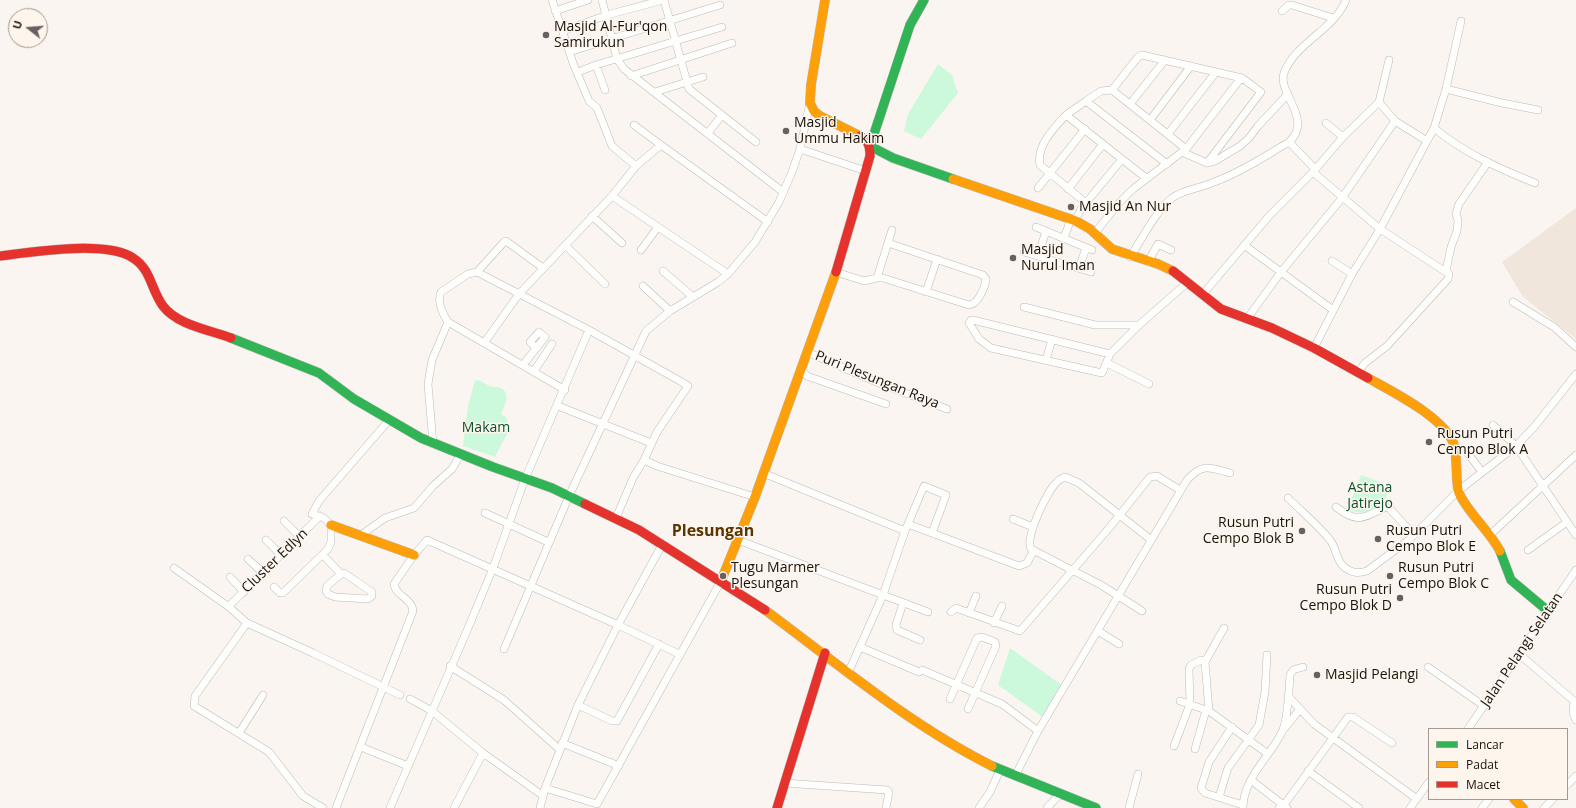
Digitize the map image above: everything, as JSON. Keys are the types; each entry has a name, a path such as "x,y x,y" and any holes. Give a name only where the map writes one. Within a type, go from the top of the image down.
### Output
{"street":[{"path":"552,0 569,52 589,101 597,108 612,146 636,166"},
{"path":"555,11 588,0"},
{"path":"602,0 617,59 631,76 655,92 783,192"},
{"path":"562,31 607,15 663,0 689,88 756,142"},
{"path":"504,649 548,542 646,331 670,311 728,274 755,242 768,222 783,192 800,149 810,103 811,85 825,0"},
{"path":"410,699 432,711 483,753 543,792 597,804 679,654 721,581 738,540 836,272 866,171 870,156 870,146 910,25 924,0"},
{"path":"1130,257 1161,211 1174,197 1209,185 1246,168 1289,142 1296,128 1297,118 1296,110 1288,94 1284,79 1285,72 1298,52 1334,18 1344,7 1346,0"},
{"path":"569,52 720,5"},
{"path":"1282,11 1289,5 1292,5 1334,18"},
{"path":"1314,348 1352,274 1380,229 1434,128 1446,89 1461,22"},
{"path":"578,72 676,40 722,27"},
{"path":"631,76 732,43"},
{"path":"1112,90 1140,55 1241,78 1261,92 1207,163"},
{"path":"1130,104 1165,60"},
{"path":"1203,294 1270,215 1314,171 1343,137 1379,102 1389,60"},
{"path":"596,65 605,90"},
{"path":"1150,120 1191,66"},
{"path":"1168,134 1216,72"},
{"path":"655,92 703,77"},
{"path":"1095,233 1121,200 1146,178 1184,151 1241,78"},
{"path":"1446,89 1538,110"},
{"path":"1086,203 1049,174 1041,167 1039,163 1043,145 1066,115 1101,91 1112,90 1168,134 1184,151 1207,163 1215,161 1240,146 1288,94"},
{"path":"1086,101 1167,164"},
{"path":"1379,102 1395,121 1427,141"},
{"path":"810,103 814,111 820,116 862,138 870,146 893,158 1074,220 1095,233 1112,249 1130,257 1169,268 1222,309 1272,328 1314,348 1413,404 1430,416 1449,435 1455,448 1458,466 1458,491 1462,499 1491,534 1500,550 1511,580 1548,611"},
{"path":"708,133 722,115"},
{"path":"1066,115 1146,178"},
{"path":"1247,319 1281,272 1342,198 1395,121"},
{"path":"1326,123 1343,137"},
{"path":"634,125 768,222"},
{"path":"1434,128 1447,139 1488,162 1536,183"},
{"path":"1038,188 1085,129"},
{"path":"1289,142 1314,171 1342,198 1380,229 1449,274 1448,279 1387,346 1364,363 1358,372"},
{"path":"1068,189 1104,144"},
{"path":"484,343 519,294 612,196 636,166 661,145"},
{"path":"800,149 866,171"},
{"path":"1066,239 1074,220 1081,209 1122,159"},
{"path":"1446,271 1451,247 1457,231 1458,220 1456,214 1460,204 1488,162"},
{"path":"612,196 728,274"},
{"path":"592,216 622,243"},
{"path":"641,250 658,227"},
{"path":"1036,227 1089,249 1079,268"},
{"path":"877,278 892,230"},
{"path":"1038,256 1046,231"},
{"path":"543,268 506,241 477,272 468,274 441,292 439,298 442,310 448,322 565,390"},
{"path":"836,272 864,281 877,278 969,305 975,302 985,286 986,279 983,275 888,243"},
{"path":"1148,262 1158,244 1171,250"},
{"path":"565,245 605,284"},
{"path":"1244,245 1333,310"},
{"path":"0,256 88,248 125,254 139,262 145,268 164,309 185,322 247,343 319,373 354,399 433,444 569,496 616,518 721,581 825,653 898,708 951,743 1000,770 1096,808"},
{"path":"1024,252 1091,272"},
{"path":"926,292 937,259"},
{"path":"1332,261 1352,274"},
{"path":"663,271 693,297"},
{"path":"477,272 635,354 688,386 652,443 633,478 616,518"},
{"path":"1110,354 973,320 969,323 974,334 986,345 1103,372 1110,354 1139,325 1188,282"},
{"path":"643,286 670,311"},
{"path":"1513,302 1554,327 1576,346"},
{"path":"1024,306 1095,325 1139,325"},
{"path":"433,444 428,384 432,360 448,322"},
{"path":"390,808 493,568 525,479 565,390 589,330"},
{"path":"1046,360 1052,339"},
{"path":"534,371 552,344"},
{"path":"523,365 536,348"},
{"name":"Puri Plesungan Raya","path":"807,352 874,381 947,409"},
{"path":"1107,363 1149,384"},
{"path":"801,369 807,376 886,404"},
{"path":"1288,498 1332,542 1337,558 1343,565 1352,572 1360,573 1367,571 1414,535 1458,491 1516,446 1535,426 1576,374"},
{"path":"558,406 652,443"},
{"path":"390,419 319,501 312,514 329,521 331,525 414,554"},
{"path":"1494,425 1516,446 1576,535"},
{"path":"1455,448 1466,451 1482,472"},
{"path":"361,535 385,518 414,508 433,486 452,469 460,455"},
{"path":"1491,534 1576,455"},
{"path":"644,460 657,466 755,497"},
{"path":"1015,776 1038,731 1119,596 1150,539 1180,490 1193,473 1202,467 1230,473"},
{"path":"763,473 905,531"},
{"path":"951,612 955,608 1020,631 1073,571 1150,477 1157,476 1180,490"},
{"path":"1142,611 1119,596 1034,550 1031,548 1029,542 1032,527 1056,482 1065,477 1079,483 1150,539"},
{"path":"849,671 883,595 905,531 922,488 926,487 946,495 932,533"},
{"path":"1336,507 1345,514 1365,518 1386,507 1389,508 1414,535"},
{"path":"485,513 548,542"},
{"name":"Cluster Edlyn","path":"230,605 320,516"},
{"path":"1013,519 1032,527"},
{"path":"284,521 300,537"},
{"path":"1528,550 1567,522"},
{"path":"908,524 1019,566 1027,563 1034,550"},
{"path":"274,587 280,593 283,593 323,555 330,545 331,525"},
{"path":"266,540 281,555"},
{"path":"336,808 413,611 411,604 395,589 394,584 414,554 427,540 493,568 679,654"},
{"path":"738,540 928,612"},
{"path":"540,808 543,792 578,705 618,625 662,545"},
{"path":"323,555 341,574 344,574 372,592 372,596 368,599 340,598 328,594 326,591 327,586 341,574"},
{"path":"248,559 263,573"},
{"path":"174,568 229,607 247,623 400,694"},
{"name":"Jalan Pelangi Selatan","path":"1469,728 1576,570"},
{"path":"230,577 244,592"},
{"path":"969,613 976,596"},
{"path":"903,603 896,628 899,632 920,640"},
{"path":"994,623 1002,606"},
{"path":"247,623 193,700 196,707 268,752 303,796 323,808"},
{"path":"1195,749 1208,710 1205,662 1224,628"},
{"path":"1098,631 1119,644"},
{"path":"950,699 957,686 976,638 982,637 995,642 996,646 968,709"},
{"path":"578,705 612,721 615,722 619,720 658,644"},
{"path":"860,647 975,693 1008,708 1038,731"},
{"path":"777,808 825,653"},
{"path":"1519,654 1574,700 1573,713 1576,720"},
{"path":"1219,797 1228,768 1259,725 1268,655"},
{"path":"1174,746 1190,704 1189,669 1191,665 1199,660 1205,662"},
{"path":"450,666 504,700 561,746 619,766"},
{"path":"1283,731 1290,675 1293,670 1303,667"},
{"path":"1428,667 1484,706"},
{"path":"239,733 263,695"},
{"path":"1288,696 1314,724 1417,799"},
{"path":"1180,701 1208,710 1268,754"},
{"path":"1232,727 1209,762 1201,786 1203,792 1243,806 1251,780 1283,731 1300,709"},
{"path":"1251,780 1284,807 1332,737 1350,716 1392,743"},
{"path":"361,747 408,766"},
{"path":"454,808 483,753"},
{"path":"979,808 990,792 1000,770"},
{"path":"1308,771 1360,808"},
{"path":"1129,808 1138,774"},
{"path":"1568,784 1576,776"},
{"path":"784,783 887,790 889,792 886,808"},
{"path":"1410,808 1428,783"},
{"path":"1047,808 1060,794"},
{"path":"1482,808 1488,800"},
{"path":"1515,800 1523,808"},
{"path":"1544,808 1552,800"}],"shaded area":[{"path":"1576,208 1576,339 1523,297 1502,262"}],"green space":[{"path":"938,64 952,75 958,93 921,139 904,131 908,114"},
{"name":"Makam","path":"475,380 503,389 507,395 507,399 501,414 506,417 510,428 495,457 463,446 468,406"},
{"name":"Astana Jatirejo","path":"1361,475 1380,482 1388,490 1383,504 1374,511 1368,513 1347,510"},
{"path":"1010,648 1063,686 1044,718 998,685"}],"traffic: fast":[{"path":"924,0 910,25 870,146 893,158 953,179"},
{"path":"231,338 319,373 354,399 421,438 493,467 552,488 585,504"},
{"path":"1500,551 1511,580 1548,611"},
{"path":"992,766 1096,808"}],"traffic: slow":[{"path":"825,0 811,85 810,103 814,111 820,116 860,136"},
{"path":"953,179 1076,221 1090,229 1112,249 1158,264 1173,271"},
{"path":"721,581 755,497 836,272"},
{"path":"1368,378 1417,406 1429,415 1449,435 1455,450 1459,493 1468,508 1500,551"},
{"path":"331,525 414,555"},
{"path":"765,610 903,713 962,750 992,766"},
{"path":"1515,800 1523,808"}],"traffic: jam":[{"path":"836,272 870,156 868,144 860,136"},
{"path":"0,256 49,250 87,248 121,253 133,258 144,268 159,300 169,313 194,326 231,338"},
{"path":"1173,271 1221,309 1272,328 1314,348 1368,378"},
{"path":"585,504 639,530 765,610"},
{"path":"777,808 825,653"}],"place":[{"name":"Masjid Al-Fur'qon Samirukun","path":"546,35"},
{"name":"Masjid Ummu Hakim","path":"786,131"},
{"name":"Masjid An Nur","path":"1071,207"},
{"name":"Masjid Nurul Iman","path":"1013,258"},
{"name":"Rusun Putri Cempo Blok A","path":"1429,442"},
{"name":"Rusun Putri Cempo Blok B","path":"1302,531"},
{"name":"Rusun Putri Cempo Blok E","path":"1378,539"},
{"name":"Tugu Marmer Plesungan","path":"723,576"},
{"name":"Rusun Putri Cempo Blok C","path":"1390,576"},
{"name":"Rusun Putri Cempo Blok D","path":"1400,598"},
{"name":"Masjid Pelangi","path":"1317,675"}],"district":[{"name":"Plesungan","path":"713,531"}]}
